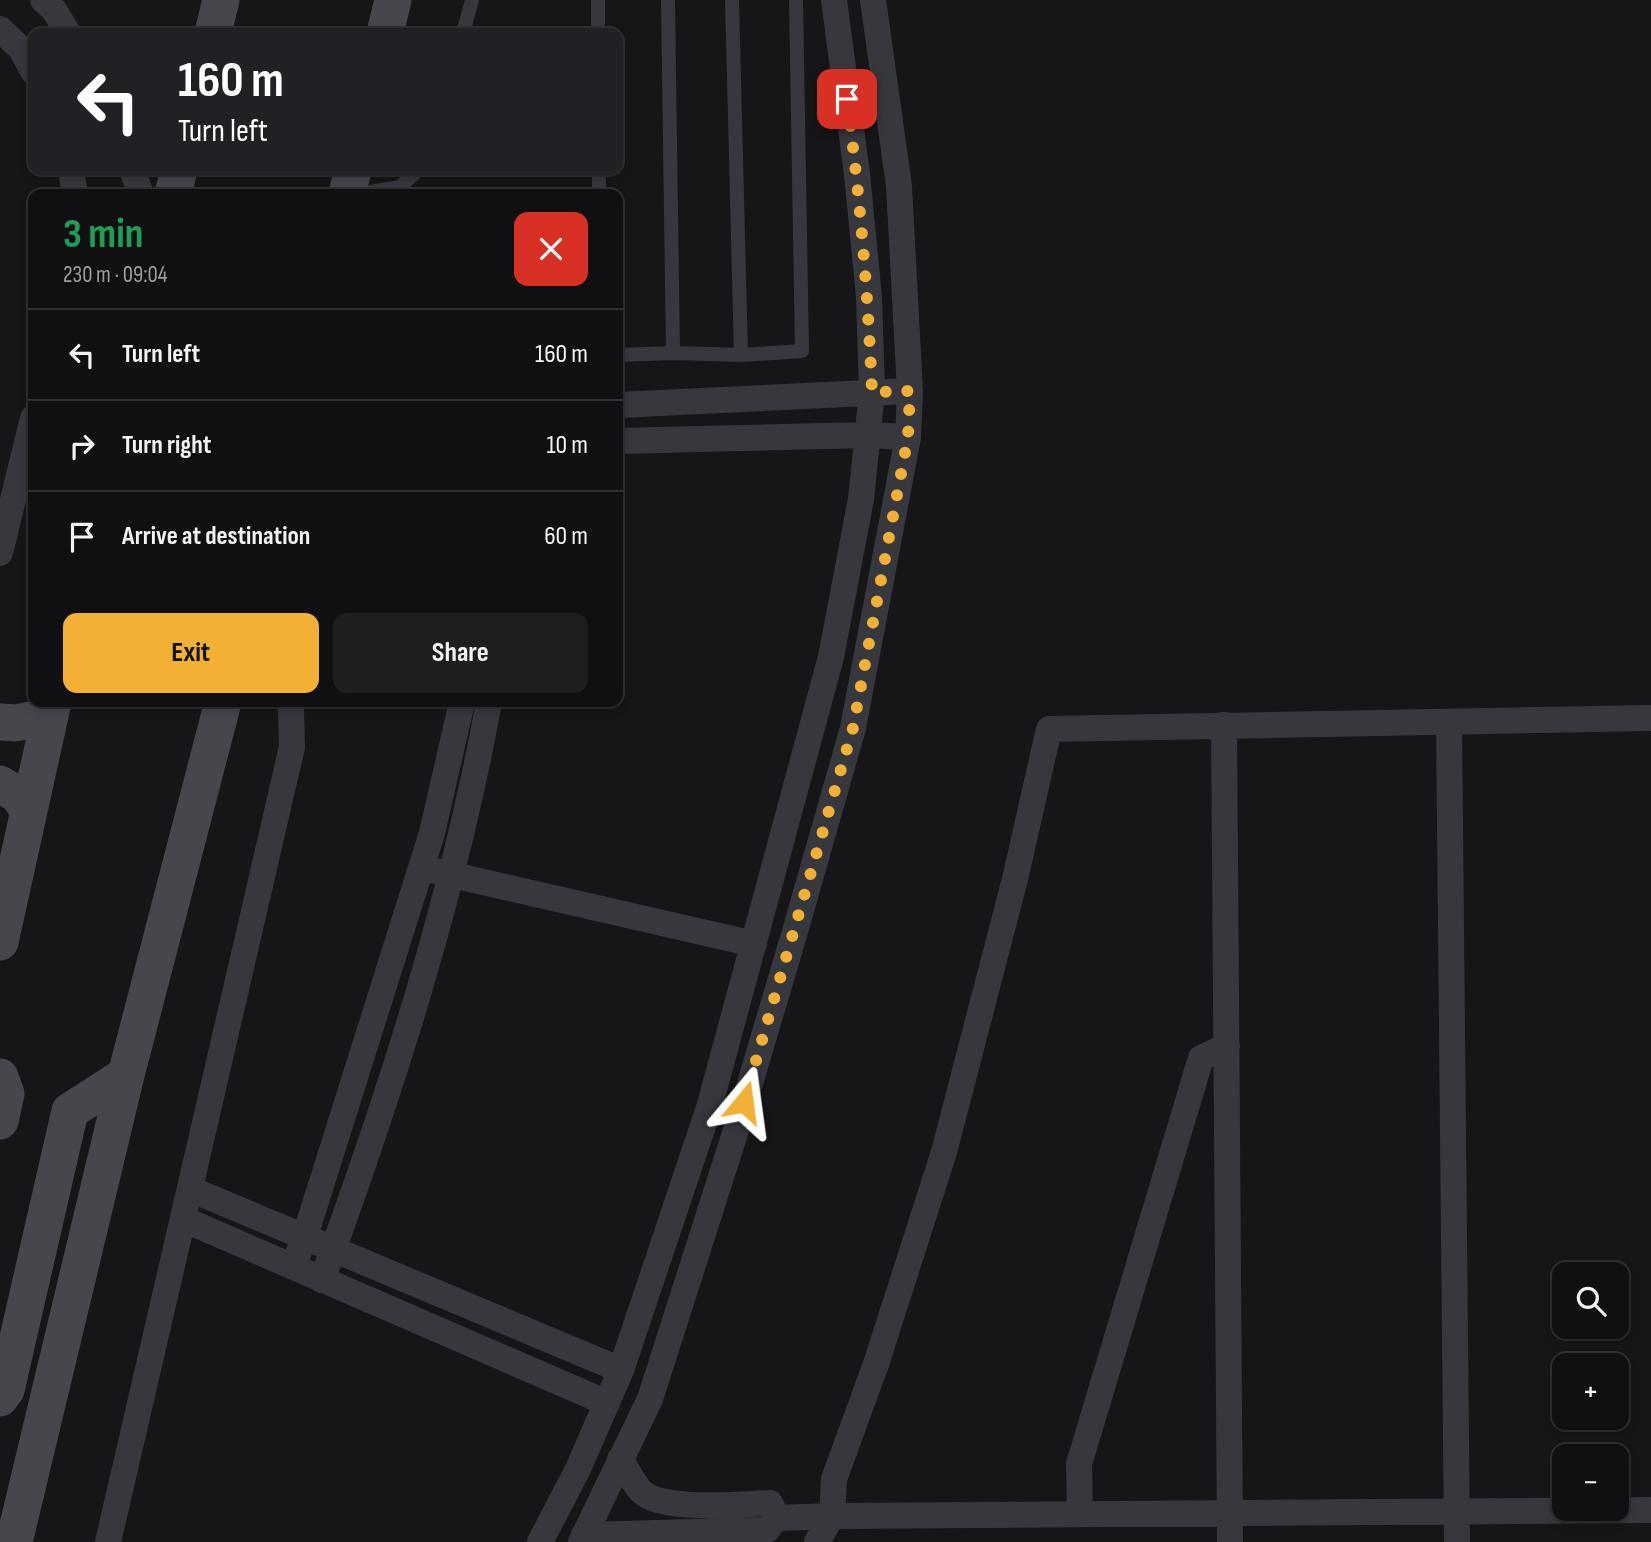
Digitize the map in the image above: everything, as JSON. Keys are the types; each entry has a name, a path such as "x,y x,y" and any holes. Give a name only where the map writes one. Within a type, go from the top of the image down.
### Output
{"main road":[{"path":"214,28 221,0"},
{"path":"386,28 393,0"},
{"path":"14,1542 126,1075 222,707"},
{"path":"0,722 16,723 51,709"},
{"path":"0,942 51,709"},
{"path":"0,784 18,795 29,811"},
{"path":"0,1398 6,1390 70,1111 126,1075"},
{"path":"0,1077 6,1094 0,1121"}],"street":[{"path":"43,0 54,10 65,28"},
{"path":"540,1542 578,1469 621,1370 709,1108 831,657 861,499 872,392 869,297 858,174 834,0"},
{"path":"873,0 899,186 910,391 908,437 850,741 733,1140 650,1399 582,1539 767,1530 777,1518 832,1516 1651,1510"},
{"path":"0,29 21,49 28,62"},
{"path":"623,405 910,391"},
{"path":"0,551 5,514 28,435"},
{"path":"623,441 868,435 908,437"},
{"path":"108,1542 292,747 290,707"},
{"path":"293,1267 432,833 461,707"},
{"path":"322,1280 420,986 450,876 488,707"},
{"path":"817,1542 832,1516 834,1479 876,1364 944,1152 1015,879 1049,729 1651,718"},
{"path":"1450,722 1457,1542"},
{"path":"1224,725 1230,1542"},
{"path":"421,868 754,944"},
{"path":"1080,1513 1079,1464 1201,1058 1227,1046"},
{"path":"190,1189 621,1370"},
{"path":"183,1219 607,1403"},
{"path":"620,1459 641,1491 653,1500 673,1504 770,1503 777,1518"}],"lane":[{"path":"464,28 472,0"},
{"path":"598,0 598,28"},
{"path":"668,0 673,353"},
{"path":"732,0 741,355"},
{"path":"623,355 741,355 802,351 796,0"},
{"path":"388,189 400,187 413,175"}],"route":[{"path":"744,1102 853,728 908,437 910,391 872,392 869,297 858,174 847,99"}]}
